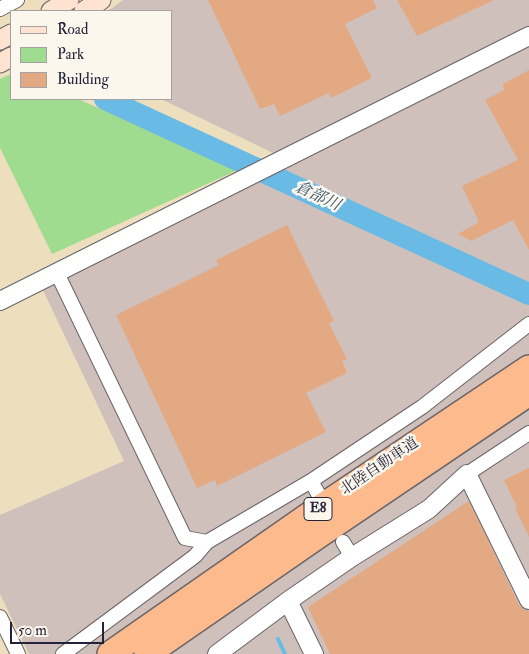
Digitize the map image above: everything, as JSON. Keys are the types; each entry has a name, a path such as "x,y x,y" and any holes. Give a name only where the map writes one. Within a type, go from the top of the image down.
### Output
{"highway":[{"name":"北陸自動車道","path":"110,654 308,516 529,368"},
{"name":"北陸自動車道","path":"148,654 319,535 529,393"}],"main road":[{"path":"53,10 69,0"},
{"path":"86,10 101,0"}],"street":[{"path":"0,9 17,0"},
{"path":"0,302 529,36"},
{"path":"57,274 185,538 207,542"},
{"path":"63,654 195,556 207,542 311,481 422,407 529,324"},
{"path":"217,654 288,601 352,557 429,509 467,474 529,433"},
{"path":"467,474 529,600"},
{"path":"311,481 320,496"},
{"path":"342,542 352,557"},
{"path":"288,601 314,654"},
{"path":"0,617 18,654"}],"shaded area":[{"path":"123,0 529,0 529,654 29,654 0,594 0,515 124,461 41,286 231,193 296,164 163,100 172,100 172,10 109,10"}],"green space":[{"path":"10,74 10,100 80,100 238,170 52,254 0,148 0,79"}],"building":[{"path":"208,0 373,0 377,8 345,24 372,78 331,98 329,93 280,116 274,104 260,109"},
{"path":"397,0 494,0 417,36"},
{"path":"529,70 529,250 513,220 471,241 458,234 479,222 462,186 518,160 485,100 504,90 503,84"},
{"path":"287,225 334,321 329,323 347,359 342,361 347,373 306,393 326,432 217,486 215,480 197,488 116,315 219,265 216,260"},
{"path":"529,468 529,537 504,480"},
{"path":"469,501 519,605 529,611 529,654 330,654 308,607"}],"waterway":[{"name":"倉部川","path":"107,100 529,294"},
{"path":"278,639 285,654"}]}
